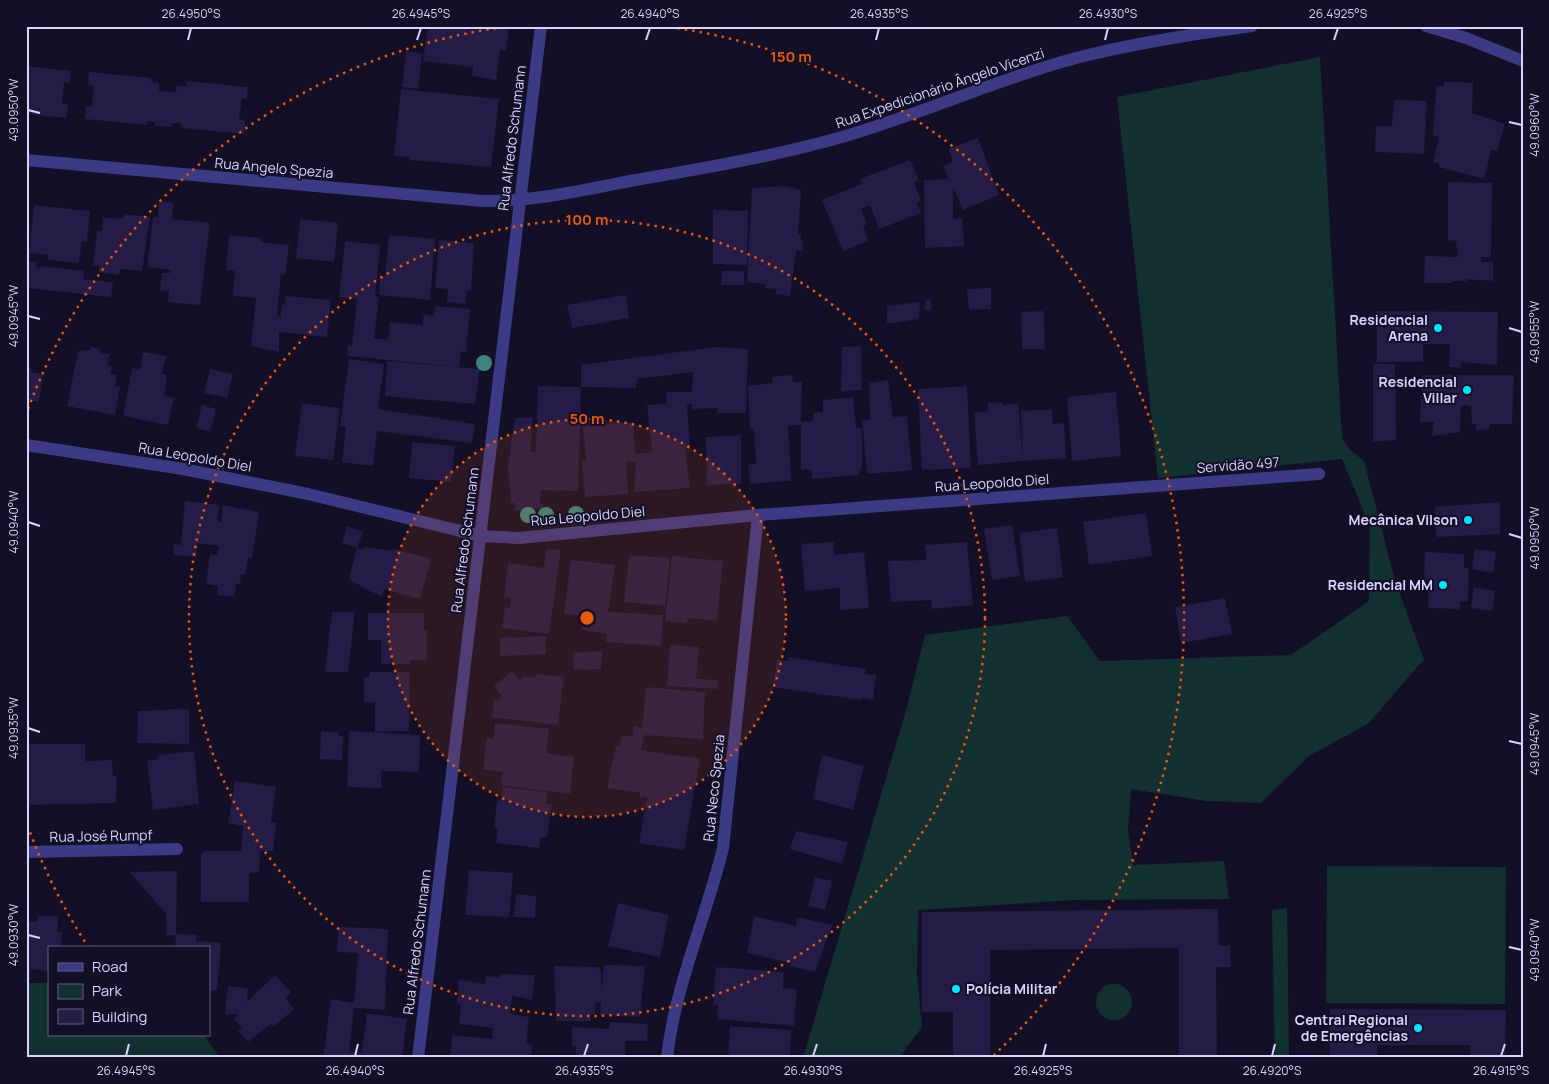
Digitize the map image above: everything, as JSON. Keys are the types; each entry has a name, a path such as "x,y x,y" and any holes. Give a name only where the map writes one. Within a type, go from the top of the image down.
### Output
{"street":[{"name":"Rua Alfredo Schumann","path":"418,1058 541,26"},
{"name":"Rua Expedicionário Ângelo Vicenzi","path":"519,201 708,167 841,137 924,111 1077,58 1174,37 1252,26"},
{"path":"1426,26 1466,38 1523,61"},
{"name":"Rua Angelo Spezia","path":"26,160 483,201 519,201"},
{"name":"Rua Leopoldo Diel","path":"26,445 183,468 308,494 480,536 519,538 758,515 1160,486"},
{"name":"Servidão 497","path":"1160,486 1319,474"},
{"name":"Rua Neco Spezia","path":"667,1058 676,1005 714,887 723,848 758,515"},
{"name":"Rua José Rumpf","path":"26,852 177,849"}],"green space":[{"path":"1320,57 1342,438 1350,450 1364,461 1396,584 1424,659 1369,723 1309,756 1261,803 1206,801 1131,789 1128,830 1133,865 1224,861 1229,899 1076,900 918,910 917,975 922,1027 899,1058 803,1058 907,707 925,635 1067,616 1100,661 1291,655 1369,601 1370,527 1342,459 1158,478 1117,97"},
{"path":"1327,866 1506,867 1505,1004 1326,1003"},
{"path":"1287,908 1289,1058 1275,1058 1272,910"},
{"path":"26,983 48,983 48,1036 205,1036 220,1058 26,1058"},
{"path":"1114,984 1121,985 1127,989 1131,995 1131,1009 1127,1015 1121,1019 1114,1020 1107,1019 1101,1015 1097,1009 1096,1002 1097,995 1101,989 1107,985"}],"building":[{"path":"428,26 478,30 478,26 509,28 506,50 500,50 496,80 472,76 473,67 423,61"},
{"path":"406,51 422,54 418,89 402,87"},
{"path":"26,66 71,71 70,83 64,82 62,104 68,104 66,118 26,114"},
{"path":"89,72 151,78 151,82 159,83 159,91 176,92 177,86 186,86 187,81 248,87 247,99 242,98 239,119 245,120 244,134 181,128 181,123 173,123 172,127 155,126 155,122 147,121 146,125 85,119 86,106 92,107 94,86 88,85"},
{"path":"1444,81 1473,83 1472,113 1505,124 1497,151 1491,150 1484,179 1439,167 1439,164 1433,162 1439,137 1433,136 1436,86 1444,86"},
{"path":"401,89 499,99 491,167 410,160 410,157 394,156"},
{"path":"1394,100 1427,101 1424,154 1375,152 1376,126 1392,126"},
{"path":"978,138 999,195 963,210 953,187 953,219 962,218 964,246 925,248 924,180 949,179 943,166 953,161 948,149"},
{"path":"910,160 919,180 914,182 921,201 917,203 921,213 879,229 870,205 861,209 867,224 863,226 868,241 843,251 822,200 862,184 860,179"},
{"path":"1448,182 1492,183 1491,257 1481,257 1481,262 1493,262 1493,281 1466,279 1467,281 1453,281 1452,283 1424,283 1425,256 1458,257 1456,241 1448,240"},
{"path":"785,186 801,190 798,234 801,234 803,251 796,251 790,296 776,294 776,289 765,288 765,284 747,282 752,188"},
{"path":"159,201 174,203 172,219 210,223 200,305 168,302 169,291 160,290 162,273 170,273 171,270 147,267 153,217 158,217"},
{"path":"34,205 90,211 87,242 82,241 79,263 48,260 48,255 29,253"},
{"path":"713,210 748,211 747,265 713,264"},
{"path":"124,214 150,217 142,271 120,269 119,275 99,272 99,266 93,266 97,231 102,231 103,217 123,219"},
{"path":"300,219 338,223 334,262 296,258"},
{"path":"229,235 261,238 261,242 289,245 285,275 281,274 277,315 280,316 280,322 282,305 285,305 286,296 331,300 327,337 279,332 279,352 251,346 256,298 233,296 235,271 226,270"},
{"path":"389,235 435,239 430,300 379,295 380,277 385,277"},
{"path":"439,240 474,243 471,291 467,291 465,304 447,302 448,289 435,288"},
{"path":"345,241 380,245 375,297 379,297 374,338 388,340 390,322 422,325 424,314 434,316 435,306 470,309 466,352 461,351 459,367 347,356 348,345 352,346 357,299 339,297"},
{"path":"26,261 37,262 36,268 40,269 40,266 84,271 83,279 113,282 111,297 26,288"},
{"path":"722,271 744,271 744,285 721,285"},
{"path":"991,288 991,309 969,310 967,289"},
{"path":"626,295 629,318 572,328 567,305"},
{"path":"931,299 931,311 925,310 925,300"},
{"path":"920,302 919,319 887,324 887,306"},
{"path":"1044,311 1045,349 1022,349 1021,312"},
{"name":"Residencial Arena","path":"1377,311 1498,312 1497,365 1461,362 1461,368 1449,367 1450,344 1423,344 1423,362 1377,362"},
{"path":"861,346 862,390 841,391 842,347"},
{"path":"91,347 101,349 100,353 110,354 107,365 112,366 110,374 117,375 115,386 120,387 115,415 67,406 78,351 91,350"},
{"path":"716,347 748,349 746,413 717,413 717,408 692,409 692,404 687,404 690,448 685,449 690,488 634,492 636,461 626,462 628,494 585,497 582,461 586,461 583,426 633,422 635,454 652,452 647,405 667,404 666,392 692,392 693,372 637,379 636,388 581,387 581,365"},
{"path":"143,352 166,356 162,374 167,375 164,396 174,398 168,425 123,416 132,368 140,370"},
{"path":"349,359 384,364 378,409 475,424 472,443 377,431 373,466 342,462 346,427 340,426"},
{"path":"387,361 480,369 475,404 385,396"},
{"path":"1373,364 1395,364 1396,440 1373,442"},
{"path":"26,366 31,367 31,372 43,374 39,402 26,400"},
{"path":"210,369 233,374 227,398 204,393"},
{"path":"792,375 793,382 802,382 801,422 813,421 813,413 823,412 823,400 853,397 856,428 862,429 862,470 860,470 859,475 812,479 811,469 801,470 801,425 788,426 791,481 750,484 748,465 756,464 754,429 750,429 748,386 773,383 772,377"},
{"name":"Residencial Villar","path":"1422,375 1514,375 1512,424 1490,424 1489,429 1476,431 1476,424 1472,424 1471,406 1461,405 1460,432 1432,436 1434,422 1420,423"},
{"path":"888,380 893,417 907,416 912,470 867,474 862,420 870,419 869,383"},
{"path":"538,386 581,387 578,491 541,490 540,503 543,503 543,510 534,508 534,511 515,511 515,503 511,503 508,465 515,418 533,417 530,452 536,452"},
{"path":"967,386 971,468 922,470 918,389"},
{"path":"1116,392 1121,456 1072,461 1067,397"},
{"path":"1001,402 1002,405 1018,403 1023,461 978,465 974,413 988,411 988,403"},
{"path":"302,403 340,408 333,460 295,456"},
{"path":"202,405 216,409 210,432 196,428"},
{"path":"1052,409 1053,424 1064,423 1066,458 1023,461 1021,411"},
{"path":"741,435 741,484 707,485 706,437"},
{"path":"412,442 455,446 451,482 409,478"},
{"path":"185,501 219,505 217,521 221,522 223,505 259,512 252,558 248,558 245,575 241,574 240,584 236,583 234,597 217,595 218,586 206,584 210,554 217,555 219,546 197,543 196,557 173,555 174,544 181,545"},
{"name":"Mecânica Vilson","path":"1500,502 1500,534 1436,537 1435,507"},
{"path":"1146,513 1152,556 1089,565 1083,522"},
{"path":"1012,525 1020,576 992,580 984,529"},
{"path":"347,526 363,532 357,548 342,543"},
{"path":"1057,528 1063,577 1025,582 1019,533"},
{"path":"834,542 834,555 864,552 869,608 840,610 840,588 805,591 801,544"},
{"path":"967,542 973,605 932,609 931,600 891,602 888,561 926,560 925,545"},
{"path":"365,547 393,551 394,549 431,559 420,599 384,589 382,596 369,591 349,579 357,548 364,550"},
{"path":"561,549 549,634 502,628 505,607 510,608 511,598 504,597 508,563 544,568 546,550"},
{"path":"1475,549 1496,552 1493,573 1472,569"},
{"name":"Residencial MM","path":"1425,552 1464,554 1464,568 1469,568 1468,601 1460,601 1460,609 1428,608 1429,591 1417,591 1417,579 1424,578"},
{"path":"629,555 670,558 665,606 624,602"},
{"path":"672,556 723,561 717,621 688,618 687,623 665,621"},
{"path":"571,560 615,565 608,612 663,615 661,646 606,642 607,634 581,630 583,616 564,614"},
{"path":"1474,587 1495,591 1492,611 1471,608"},
{"path":"1225,598 1232,634 1181,643 1175,607"},
{"path":"332,612 355,612 348,672 325,672"},
{"path":"368,613 424,613 424,630 427,630 427,660 410,660 410,664 381,664 381,640 368,640"},
{"path":"546,636 546,654 500,656 500,638"},
{"path":"670,645 699,647 696,679 718,680 717,689 667,686"},
{"path":"602,651 601,669 574,670 573,653"},
{"path":"788,657 866,669 865,674 876,675 873,700 862,698 861,700 773,687 777,660 787,661"},
{"path":"512,671 520,680 523,677 535,678 536,674 564,677 558,725 492,717 494,700 500,700 501,695 494,686"},
{"path":"370,672 410,672 409,731 375,732 375,702 364,702 364,677 370,677"},
{"path":"646,687 705,692 703,739 644,735 641,750 700,759 684,850 639,843 647,797 640,798 640,793 607,788 616,746 619,747 622,735 632,737 634,726 642,728"},
{"path":"189,709 189,744 137,743 138,711"},
{"path":"495,723 549,729 546,753 574,757 570,794 501,785 503,772 483,769 487,738 493,739"},
{"path":"321,731 339,732 339,736 343,736 342,760 320,759"},
{"path":"349,731 420,735 419,772 381,771 381,788 347,787"},
{"path":"26,744 85,744 85,761 112,760 113,776 117,776 116,803 26,805"},
{"path":"194,751 199,804 153,810 147,761 159,759 158,755"},
{"path":"822,755 864,766 853,810 813,799"},
{"path":"235,781 276,787 271,823 276,823 273,851 260,851 259,872 249,873 249,902 201,902 201,856 204,851 241,851 243,826 228,823"},
{"path":"503,787 547,792 546,804 552,805 547,837 541,837 539,848 496,843 498,829 494,827 497,802 501,798"},
{"path":"796,831 848,842 842,864 790,849"},
{"path":"469,870 513,873 509,917 465,915"},
{"path":"177,871 176,935 166,935 166,914 130,872"},
{"path":"815,877 832,881 825,910 808,906"},
{"path":"516,894 536,896 535,918 514,917"},
{"path":"618,903 669,915 660,957 608,946"},
{"name":"Polícia Militar","path":"1218,909 1219,946 1230,946 1231,967 1216,967 1217,1058 1179,1058 1179,948 990,950 990,1058 953,1058 953,1012 922,1012 922,912"},
{"path":"38,915 59,917 57,932 62,932 60,946 48,946 48,971 31,969 30,981 26,980 26,921 37,922"},
{"path":"754,916 796,926 797,917 832,925 815,972 790,966 791,963 747,953"},
{"path":"339,927 388,929 385,1010 354,1008 349,1051 362,1052 367,1013 407,1019 402,1058 323,1058 331,999 354,1003 358,953 337,952"},
{"path":"176,934 197,935 196,941 221,943 217,990 210,990 210,946 175,946"},
{"path":"604,965 645,966 640,1017 600,1015 601,1003 595,1002 595,1014 591,1014 591,1021 556,1021 554,966 599,967 599,970 601,970 601,993"},
{"path":"716,967 784,972 783,988 797,989 794,1026 717,1019 718,1005 713,1005"},
{"path":"500,974 535,975 532,1000 512,996 510,1014 529,1017 526,1043 532,1045 531,1058 450,1058 452,1035 492,1039 493,1028 459,1024 461,1005 457,1004 459,980 485,984 486,976 500,977"},
{"path":"275,975 291,992 285,998 294,1009 274,1026 271,1024 248,1042 238,1031 242,1027 234,1019 239,1014 225,1014 228,986 248,988 247,1002"},
{"name":"Central Regional de Emergências","path":"1330,1009 1506,1010 1505,1058 1470,1058 1470,1045 1377,1045 1377,1058 1330,1058"},
{"path":"610,1022 648,1024 647,1041 625,1041 625,1058 576,1058 576,1046 572,1046 572,1027 609,1029"},
{"path":"730,1026 791,1030 790,1058 728,1058"}],"place":[{"name":"Residencial Arena","path":"1438,328"},
{"name":"Residencial Villar","path":"1467,390"},
{"name":"Mecânica Vilson","path":"1468,520"},
{"name":"Residencial MM","path":"1443,585"},
{"name":"Polícia Militar","path":"956,989"},
{"name":"Central Regional de Emergências","path":"1418,1028"}]}
